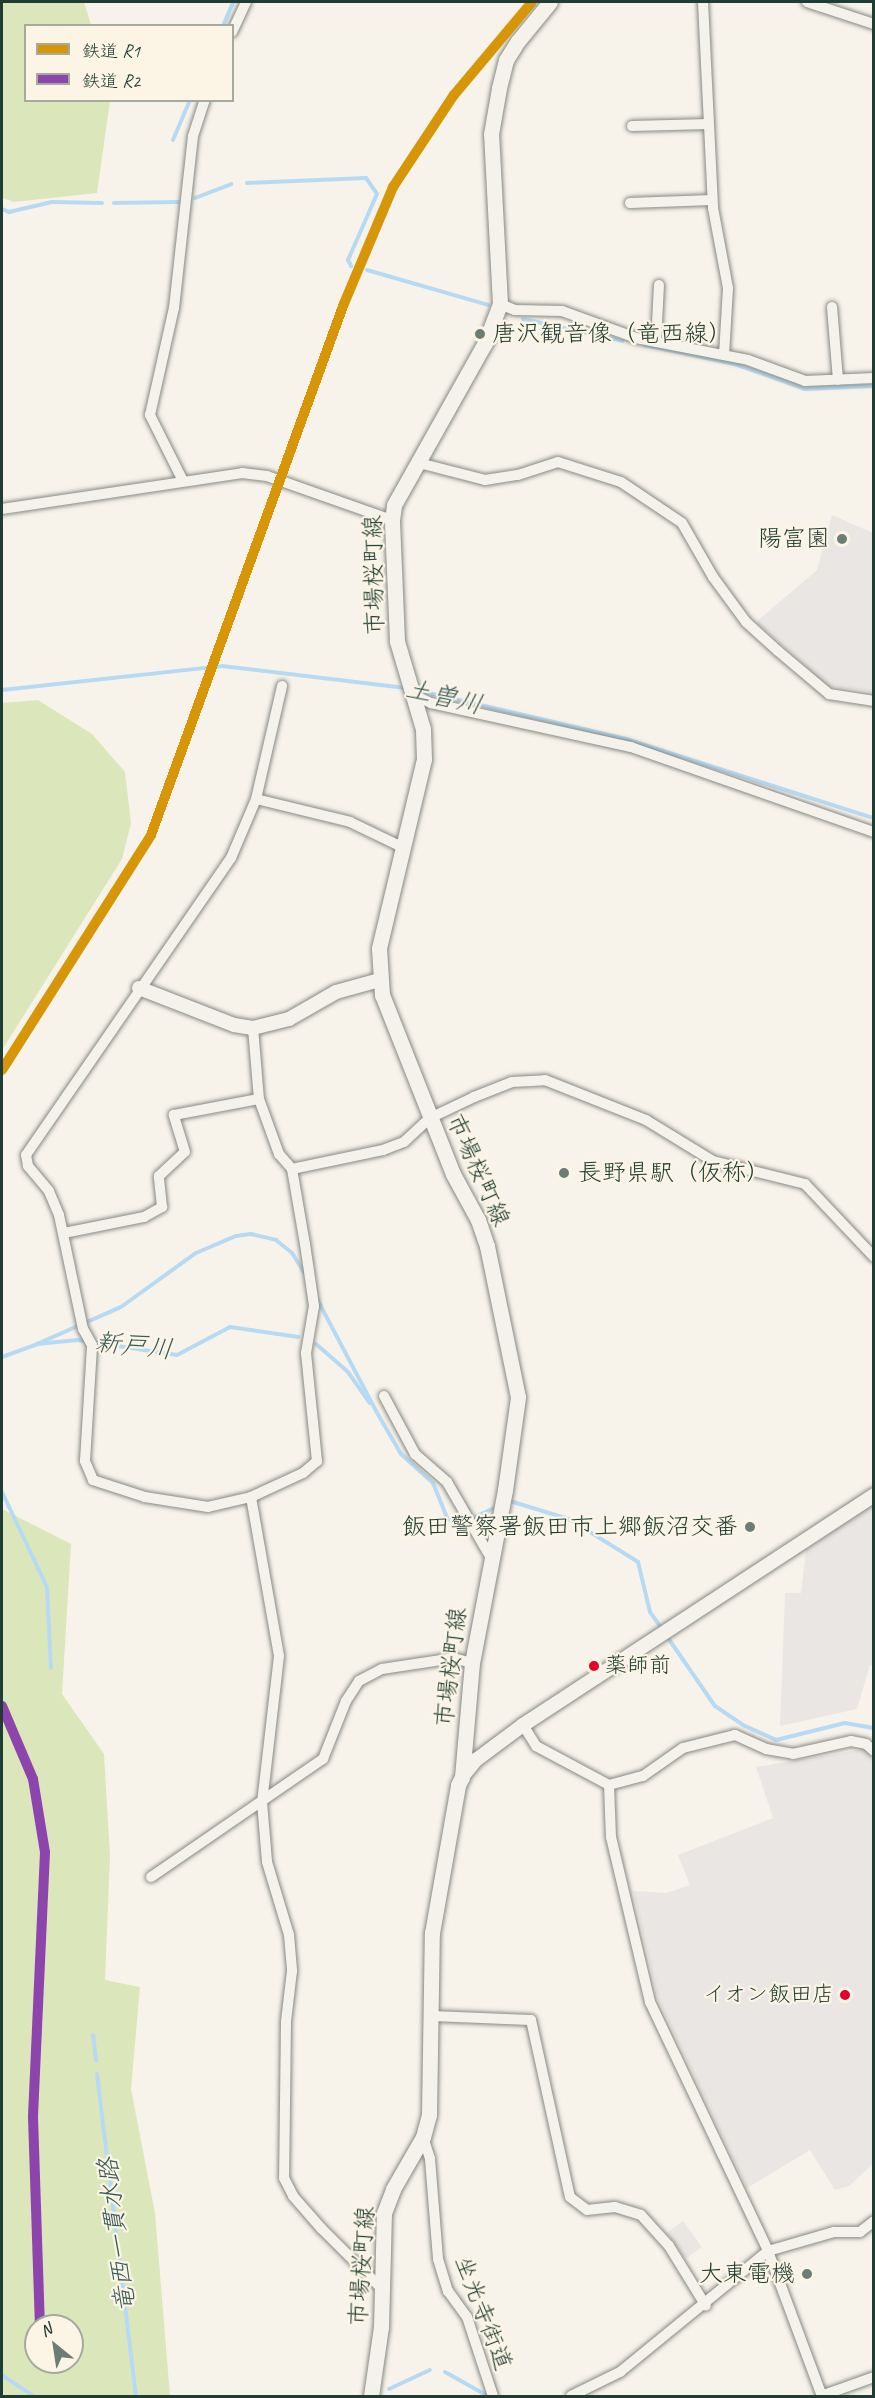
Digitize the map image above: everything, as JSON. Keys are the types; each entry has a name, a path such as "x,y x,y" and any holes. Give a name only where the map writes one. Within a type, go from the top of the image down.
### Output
{"main road":[{"name":"市場桜町線","path":"371,2397 382,2289 384,2213 406,2164 423,2137 429,2115 432,1933 458,1785 462,1778 472,1663 490,1558 507,1478 518,1397 515,1372 487,1246 390,1021 380,980 379,948 424,759 423,729 416,696 408,679 397,641 393,600 392,520 394,505 485,343 500,304 493,123 506,60 548,2"}],"street":[{"path":"234,28 246,2"},
{"path":"703,2 712,200 728,288 724,355"},
{"path":"807,2 873,24"},
{"path":"182,479 150,415 174,308 193,136 204,102"},
{"path":"632,126 709,124"},
{"path":"630,203 712,200"},
{"path":"656,342 658,285"},
{"path":"500,304 515,310 562,311 656,342 724,355 805,381 873,378"},
{"path":"832,307 838,380"},
{"path":"419,463 485,480 518,475 558,462 621,482 682,523 713,577 746,622 778,651 829,694 873,700"},
{"path":"2,509 182,479 242,473 267,476 392,520"},
{"path":"253,1028 259,1099 279,1154 292,1169 314,1306 306,1353 317,1461 303,1473 251,1497 208,1507 145,1497 93,1480 85,1461 92,1345 83,1329 64,1233 49,1191 28,1167 26,1155 139,987 231,858 256,800 282,686"},
{"path":"416,696 431,703 631,747 873,832"},
{"path":"256,800 350,822 404,848"},
{"path":"139,987 234,1025 253,1028 289,1019 336,992 380,980"},
{"path":"292,1169 394,1146 404,1142 430,1118 512,1082 545,1080 646,1120 713,1161 805,1184 873,1257"},
{"path":"64,1233 144,1217 162,1207 159,1176 185,1152 174,1114 259,1099"},
{"path":"384,1396 415,1454 447,1482 490,1558"},
{"path":"462,1778 476,1760 523,1725 873,1495"},
{"path":"251,1497 279,1656 262,1802 267,1862 289,1935 292,1971 286,2033 284,2178 293,2196 321,2228 382,2289"},
{"path":"152,1877 323,1759 346,1701 359,1681 382,1669 454,1658 472,1663"},
{"path":"523,1725 536,1746 609,1785 643,1776 683,1748 735,1735 766,1749 793,1754 851,1741 866,1744 873,1751"},
{"path":"609,1785 611,1837 650,2002 768,2251 821,2396 873,2377"},
{"path":"431,2016 531,2020 570,2196 587,2210 615,2207 641,2216 669,2246 706,2306"},
{"name":"坐光寺街道","path":"423,2137 430,2159 438,2259 448,2291 467,2318 493,2397"},
{"path":"571,2397 620,2372 706,2306 768,2251 834,2232 860,2232 873,2221"}],"shaded area":[{"path":"832,515 873,533 873,692 828,686 756,622 817,570"},
{"path":"873,1504 873,1665 870,1665 857,1709 780,1726 785,1593 801,1593 806,1550"},
{"path":"865,1749 874,1761 874,2163 849,2186 835,2190 810,2150 747,2188 658,1999 633,1891 666,1893 690,1885 678,1855 773,1818 756,1767"},
{"path":"683,2221 702,2247 686,2259 667,2233"}],"green space":[{"path":"2,2 84,2 91,24 24,24 24,102 110,102 97,193 14,202 2,198"},
{"path":"38,700 92,734 125,772 131,823 122,859 2,1050 2,703"},
{"path":"2,1509 71,1544 62,1694 104,1754 110,1856 105,1980 140,1987 131,2089 155,2213 170,2396 2,2396"}],"waterway":[{"name":"竜西一貫水路","path":"224,24 233,2"},
{"name":"竜西一貫水路","path":"173,140 189,102"},
{"path":"247,183 366,178 377,194 348,260 351,266"},
{"path":"195,198 231,184"},
{"path":"2,209 9,212 52,202 102,203"},
{"name":"竜西一貫水路","path":"114,203 178,202"},
{"path":"367,270 488,305"},
{"path":"523,319 623,341"},
{"path":"645,345 735,364 805,389 874,386"},
{"name":"土曽川","path":"2,690 222,666 406,688"},
{"name":"土曽川","path":"416,690 626,739 874,818"},
{"path":"37,1344 121,1307 196,1253 236,1236 251,1234 276,1240 292,1253 305,1274"},
{"path":"316,1297 376,1411"},
{"name":"新戸川","path":"2,1357 37,1344 78,1340 177,1355 230,1327 298,1337"},
{"name":"新戸川","path":"316,1344 348,1372 370,1403"},
{"name":"新戸川","path":"376,1411 401,1454 433,1483 447,1518 453,1523 464,1522 498,1506"},
{"name":"竜西一貫水路","path":"2,1492 47,1587 51,1668"},
{"name":"新戸川","path":"513,1502 569,1519 638,1562 650,1612 662,1629"},
{"name":"新戸川","path":"666,1635 715,1706 745,1726 776,1740 845,1723 874,1728"},
{"name":"竜西一貫水路","path":"93,2035 96,2061"},
{"name":"竜西一貫水路","path":"97,2074 136,2396"},
{"path":"389,2389 430,2370"},
{"path":"445,2372 484,2394"},
{"path":"2,2375 33,2396"}],"rail line":[{"name":"R1","path":"2,1070 151,835 343,306 393,187 454,95 532,2"},
{"name":"R2","path":"2,1706 33,1779 45,1852 33,2117 40,2314"}],"place":[{"name":"唐沢観音像（竜西線）","path":"480,334"},
{"name":"陽富園","path":"842,539"},
{"name":"長野県駅（仮称）","path":"564,1173"},
{"name":"飯田警察署飯田市上郷飯沼交番","path":"750,1527"},
{"name":"薬師前","path":"594,1666"},
{"name":"イオン飯田店","path":"845,1995"},
{"name":"大東電機","path":"807,2274"}]}
